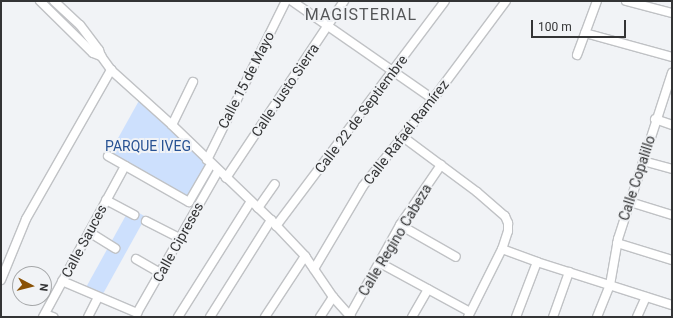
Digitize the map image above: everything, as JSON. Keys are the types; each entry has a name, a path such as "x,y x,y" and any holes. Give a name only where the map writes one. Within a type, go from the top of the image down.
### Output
{"street":[{"path":"40,1 93,53 101,56"},
{"path":"54,1 80,26 99,50 101,56 111,70 172,125 218,171 274,223 305,256 333,297 351,316"},
{"name":"Calle 15 de Mayo","path":"125,166 189,202 286,1"},
{"path":"292,1 433,99"},
{"name":"Calle Justo Sierra","path":"226,178 344,1"},
{"name":"Calle 22 de Septiembre","path":"210,317 274,223 445,1"},
{"name":"Calle Rafaél Ramírez","path":"314,269 363,186 433,99 506,1"},
{"path":"577,54 597,1"},
{"path":"626,1 672,13"},
{"path":"585,33 672,58"},
{"path":"1,280 26,219 111,70"},
{"name":"Calle Copalillo","path":"597,317 610,285 617,243 672,73"},
{"path":"172,125 193,82"},
{"path":"656,120 672,125"},
{"path":"380,263 428,289 469,314 502,249 508,231 508,223 505,216 477,192 403,137"},
{"path":"108,156 125,166"},
{"path":"643,161 672,169"},
{"name":"Calle Regino Cabeza","path":"351,316 400,225 440,165"},
{"name":"Calle Sauces","path":"47,316 62,282 125,166"},
{"name":"Calle Cipreses","path":"98,297 137,313 218,171"},
{"path":"258,208 275,184"},
{"path":"106,200 134,215"},
{"path":"178,317 251,201"},
{"path":"630,202 672,215"},
{"path":"146,221 179,238"},
{"path":"400,225 456,257"},
{"path":"89,232 116,248"},
{"path":"617,243 671,256"},
{"path":"502,249 537,262 672,305"},
{"path":"264,317 305,256"},
{"path":"136,259 160,273"},
{"path":"516,317 537,262"},
{"path":"553,317 569,272"},
{"path":"62,282 98,297 88,317"},
{"path":"412,317 428,289"},
{"path":"320,317 333,297"},
{"path":"637,317 646,297"}],"green space":[{"name":"PARQUE IVEG","path":"141,97 207,160 188,202 107,158"},
{"path":"130,208 146,217 101,297 85,288"}],"district":[{"name":"MAGISTERIAL","path":"361,15"}]}
